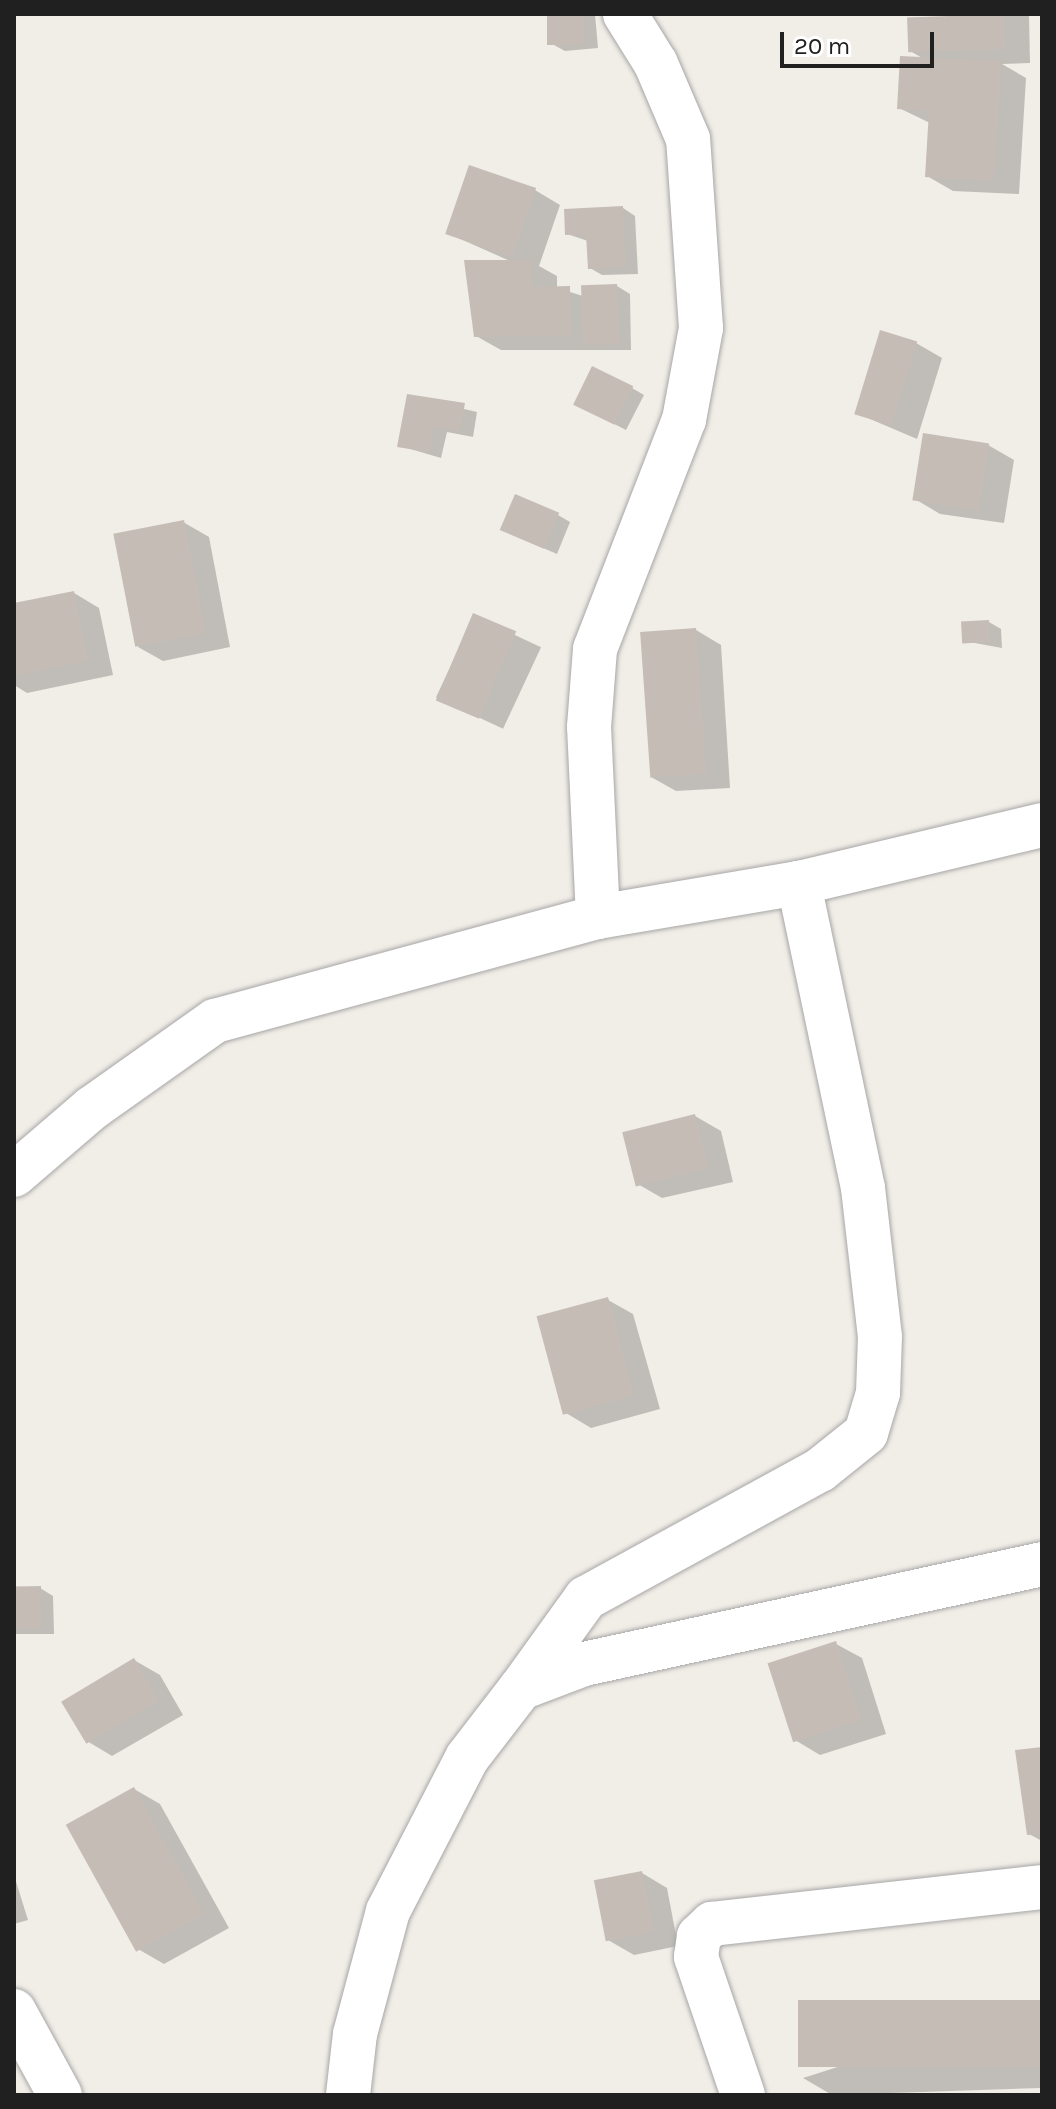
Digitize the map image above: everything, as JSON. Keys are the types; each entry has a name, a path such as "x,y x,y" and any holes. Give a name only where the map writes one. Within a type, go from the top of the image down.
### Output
{"street":[{"path":"598,917 589,727 595,649 684,420 701,328 688,139 656,64 625,14"},
{"path":"14,1175 92,1108 215,1021 598,917 799,883 1042,825"},
{"path":"348,2095 355,2034 388,1911 467,1758 586,1598 820,1470 866,1433 878,1393 880,1337 863,1188 799,883"},
{"path":"521,1688 584,1664 1042,1564"},
{"path":"743,2095 696,1957 699,1936 712,1924 1042,1887"},
{"path":"14,2011 60,2095"}],"building":[{"path":"547,14 583,14 583,45 547,45"},
{"path":"1004,14 1005,49 908,52 907,17"},
{"path":"900,56 1001,61 994,181 925,177 929,111 897,109"},
{"path":"469,165 536,188 512,257 445,234"},
{"path":"623,206 626,267 588,269 586,234 565,235 564,209"},
{"path":"464,260 532,260 532,287 570,286 571,335 474,337"},
{"path":"617,284 619,344 583,345 581,285"},
{"path":"880,330 917,341 892,426 854,414"},
{"path":"592,366 633,386 614,425 573,405"},
{"path":"407,394 465,403 460,431 434,426 429,452 397,447"},
{"path":"923,433 989,443 979,511 912,500"},
{"path":"515,494 559,513 544,549 500,530"},
{"path":"184,520 206,633 135,647 113,534"},
{"path":"74,591 88,661 14,676 14,603"},
{"path":"473,613 516,631 479,719 436,700"},
{"path":"989,620 990,642 962,643 961,621"},
{"path":"696,628 706,774 650,778 640,632"},
{"path":"695,1114 709,1168 636,1186 622,1132"},
{"path":"608,1297 634,1396 563,1415 537,1316"},
{"path":"14,1586 41,1586 42,1628 15,1628"},
{"path":"836,1641 862,1720 793,1742 768,1663"},
{"path":"134,1658 159,1700 86,1744 61,1702"},
{"path":"1042,1747 1042,1833 1027,1835 1015,1750"},
{"path":"134,1787 204,1914 136,1952 66,1825"},
{"path":"642,1871 654,1932 606,1941 594,1880"},
{"path":"798,2000 1042,2000 1042,2067 798,2067"}]}
